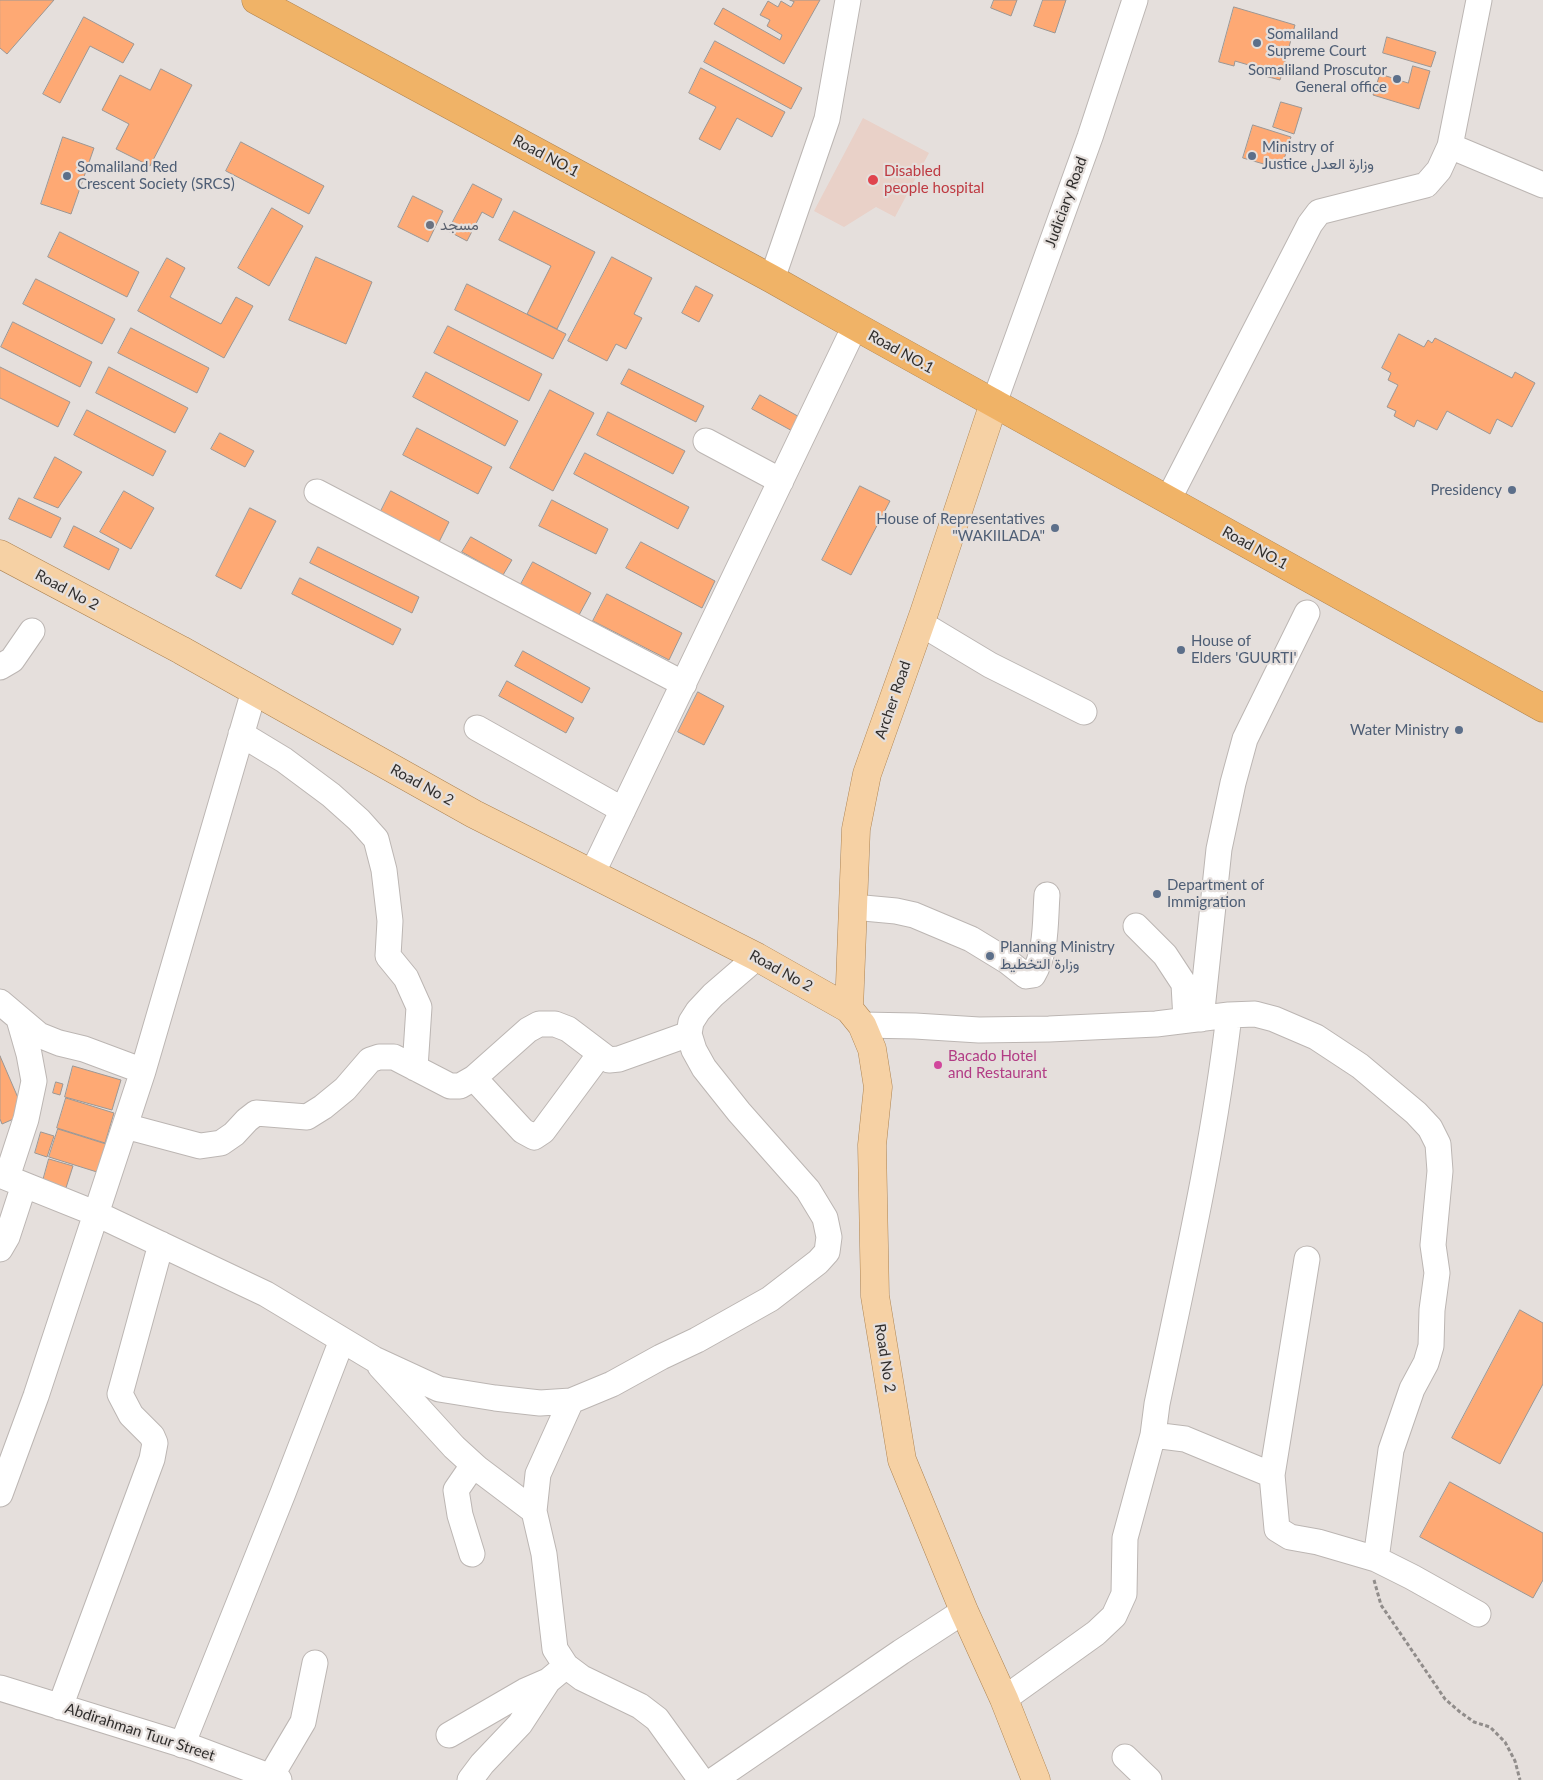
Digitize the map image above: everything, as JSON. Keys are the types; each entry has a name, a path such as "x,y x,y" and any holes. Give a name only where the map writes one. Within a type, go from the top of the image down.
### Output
{"highway":[{"name":"Road NO.1","path":"256,0 772,278 1543,708"}],"main road":[{"name":"Archer Road","path":"856,1017 853,907 856,829 867,774 994,403"},
{"name":"Road No 2","path":"0,554 181,650 474,814 757,956 856,1017 872,1049 878,1087 872,1145 875,1296 902,1460 964,1611 1004,1699 1036,1780"}],"street":[{"path":"772,278 827,119 848,0"},
{"name":"Judiciary Road","path":"994,403 1090,137 1136,0"},
{"path":"1168,500 1310,224 1319,212 1426,185 1439,170 1450,146 1479,0"},
{"path":"1450,146 1543,185"},
{"path":"592,874 855,326"},
{"path":"706,441 781,480"},
{"path":"317,492 684,684"},
{"path":"1194,1019 1218,848 1245,739 1307,613"},
{"path":"920,623 990,665 1084,712"},
{"path":"0,667 12,660 32,631"},
{"path":"0,1494 36,1396 143,1071 254,691"},
{"path":"477,728 623,810"},
{"path":"241,734 284,760 331,795 359,820 376,839 384,870 390,921 388,956 406,978 420,1007 415,1068"},
{"path":"853,907 896,911 914,915 971,939 1007,961 1026,976 1033,975 1037,968 1044,942 1047,896"},
{"path":"1136,926 1165,955 1184,984 1194,1019"},
{"path":"10,1179 97,1214 266,1294 374,1359 439,1389 540,1403 572,1400 612,1384 660,1357 697,1340 770,1299 818,1262 827,1252 829,1237 825,1218 808,1190 739,1112 704,1068 694,1050 689,1034 691,1022 698,1011 757,956"},
{"path":"0,1002 39,1035 59,1044 84,1049 143,1071"},
{"path":"856,1017 915,1026 978,1030 1156,1024 1230,1015 1255,1014 1274,1019 1316,1037 1360,1066 1416,1113 1430,1128 1438,1144 1440,1171 1433,1245 1437,1273 1432,1310 1431,1346 1426,1363 1412,1389 1391,1450 1376,1559"},
{"path":"1004,1699 1096,1633 1114,1616 1124,1594 1125,1538 1153,1435 1157,1404 1197,1210 1224,1060 1230,1015"},
{"path":"0,1249 7,1237 10,1179 34,1081 20,1019"},
{"path":"125,1126 200,1146 221,1143 234,1134 256,1113 307,1117 323,1107 345,1088 370,1060 379,1057 394,1057 450,1086 460,1086 474,1078 528,1030 539,1024 555,1024 568,1029 609,1060 619,1059 689,1034"},
{"path":"474,1078 523,1131 534,1137 543,1131 600,1054"},
{"path":"60,1707 152,1459 155,1444 152,1436 131,1415 120,1394 160,1244"},
{"path":"1307,1258 1272,1475 1277,1529 1290,1537 1318,1542 1376,1559 1478,1614"},
{"path":"182,1744 342,1340"},
{"path":"374,1359 431,1424 477,1468 534,1511"},
{"path":"470,1780 482,1764 520,1724 557,1673 544,1554 534,1511 538,1474 572,1400"},
{"path":"1153,1435 1185,1439 1272,1475"},
{"path":"472,1554 460,1515 456,1490 467,1474 477,1468"},
{"path":"714,1780 964,1611"},
{"path":"275,1778 303,1722 314,1663"},
{"path":"449,1735 524,1690 557,1673 589,1682 640,1706 657,1719 701,1780"},
{"name":"Abdirahman Tuur Street","path":"0,1688 182,1744 275,1778"},
{"path":"1125,1756 1149,1780"}],"path":[{"path":"1376,1559 1374,1580 1381,1605 1445,1699 1474,1722 1490,1727 1505,1742 1515,1761 1520,1780"}],"shaded area":[{"name":"Disabled people hospital","path":"863,118 929,153 895,217 876,207 844,227 814,211"}],"building":[{"path":"0,0 54,0 7,54 0,48"},
{"path":"790,0 820,0 784,64 714,24 723,8 780,40 782,35 767,26 770,20 760,15 768,1 778,7 781,1 791,7 794,2"},
{"path":"994,0 1017,0 1011,16 991,8"},
{"path":"1043,0 1066,0 1055,33 1034,26"},
{"path":"1234,7 1295,25 1280,80 1265,76 1266,70 1235,61 1234,66 1219,62"},
{"path":"84,17 134,44 123,63 90,46 60,103 43,94"},
{"path":"1387,37 1436,52 1431,67 1383,53"},
{"path":"715,41 802,88 791,109 704,62"},
{"path":"1413,66 1430,71 1419,109 1373,95 1380,74 1408,83"},
{"path":"701,68 785,112 772,137 737,118 720,150 699,139 716,107 689,93"},
{"path":"161,69 192,85 150,166 116,149 129,124 102,110 120,75 150,90"},
{"path":"1281,102 1302,108 1294,134 1273,127"},
{"path":"1253,125 1291,137 1281,169 1243,158"},
{"name":"Somaliland Red Crescent Society (SRCS)","path":"63,137 94,148 71,214 41,204"},
{"path":"241,142 324,186 309,214 226,171"},
{"path":"473,184 502,199 493,218 482,212 467,241 448,231"},
{"path":"413,196 443,211 428,242 398,227"},
{"path":"272,208 303,226 269,286 238,268"},
{"path":"514,211 595,252 557,329 527,314 551,266 499,240"},
{"path":"60,232 139,272 127,297 48,257"},
{"path":"316,257 372,282 346,344 289,320"},
{"path":"612,257 652,278 634,314 642,318 626,349 616,344 607,361 568,341"},
{"path":"167,258 185,268 170,297 221,324 236,297 253,306 224,358 138,311"},
{"path":"36,279 115,319 102,344 23,304"},
{"path":"467,284 566,334 553,359 455,310"},
{"path":"696,286 713,295 699,322 682,313"},
{"path":"13,322 92,362 80,387 1,347"},
{"path":"448,326 542,374 529,401 434,353"},
{"path":"131,328 209,368 197,393 118,353"},
{"path":"1399,334 1424,347 1428,340 1432,343 1435,338 1512,378 1515,372 1535,383 1512,427 1497,419 1490,434 1447,411 1437,430 1417,420 1414,427 1394,416 1396,411 1387,407 1398,385 1388,380 1391,373 1382,368"},
{"path":"0,367 70,402 58,427 0,398"},
{"path":"109,367 188,408 175,433 96,393"},
{"path":"629,369 704,406 696,422 621,384"},
{"path":"426,372 518,421 505,446 413,397"},
{"path":"550,390 594,413 553,491 510,468"},
{"path":"760,395 803,419 796,433 752,409"},
{"path":"87,410 166,451 153,476 74,435"},
{"path":"608,412 685,451 673,474 597,435"},
{"path":"417,428 492,467 478,494 403,455"},
{"path":"220,433 254,451 245,467 211,449"},
{"path":"585,453 689,507 678,529 574,474"},
{"path":"55,457 82,472 58,508 34,498"},
{"path":"860,486 890,501 851,575 822,560"},
{"path":"124,491 154,508 131,549 100,532"},
{"path":"391,491 449,522 438,544 380,513"},
{"path":"19,498 61,518 51,538 9,519"},
{"path":"552,500 608,529 596,554 539,526"},
{"path":"250,508 276,521 241,589 216,576"},
{"path":"74,526 119,549 109,570 64,547"},
{"path":"471,537 512,560 503,575 462,552"},
{"path":"641,542 715,581 702,608 626,568"},
{"path":"318,547 419,597 412,613 310,563"},
{"path":"533,562 591,593 579,615 521,584"},
{"path":"300,578 401,629 393,645 292,594"},
{"path":"607,594 682,633 669,660 593,621"},
{"path":"523,651 590,688 582,703 515,666"},
{"path":"507,681 574,718 566,733 499,696"},
{"path":"698,692 724,706 704,745 678,732"},
{"path":"0,1056 25,1114 2,1124 0,1119"},
{"path":"73,1066 121,1080 112,1110 65,1097"},
{"path":"56,1082 63,1084 60,1095 53,1093"},
{"path":"66,1098 114,1113 105,1143 57,1128"},
{"path":"58,1129 106,1144 97,1172 49,1157"},
{"path":"41,1132 54,1136 47,1157 35,1153"},
{"path":"49,1159 73,1166 64,1194 41,1188"},
{"path":"1520,1310 1543,1323 1543,1384 1500,1464 1452,1438"},
{"path":"1450,1482 1543,1533 1543,1580 1533,1598 1420,1537"}],"place":[{"name":"Somaliland Supreme Court","path":"1257,43"},
{"name":"Somaliland Proscutor General office","path":"1397,79"},
{"name":"Ministry of Justice وزارة العدل","path":"1252,156"},
{"name":"Somaliland Red Crescent Society (SRCS)","path":"67,176"},
{"name":"Disabled people hospital","path":"873,180"},
{"name":"مسجد","path":"430,225"},
{"name":"Presidency","path":"1512,490"},
{"name":"House of Representatives \"WAKIILADA\"","path":"1055,528"},
{"name":"House of Elders 'GUURTI'","path":"1181,650"},
{"name":"Water Ministry","path":"1459,730"},
{"name":"Department of Immigration","path":"1157,894"},
{"name":"Planning Ministry وزارة التخطيط","path":"990,956"},
{"name":"Bacado Hotel and Restaurant","path":"938,1065"}]}
